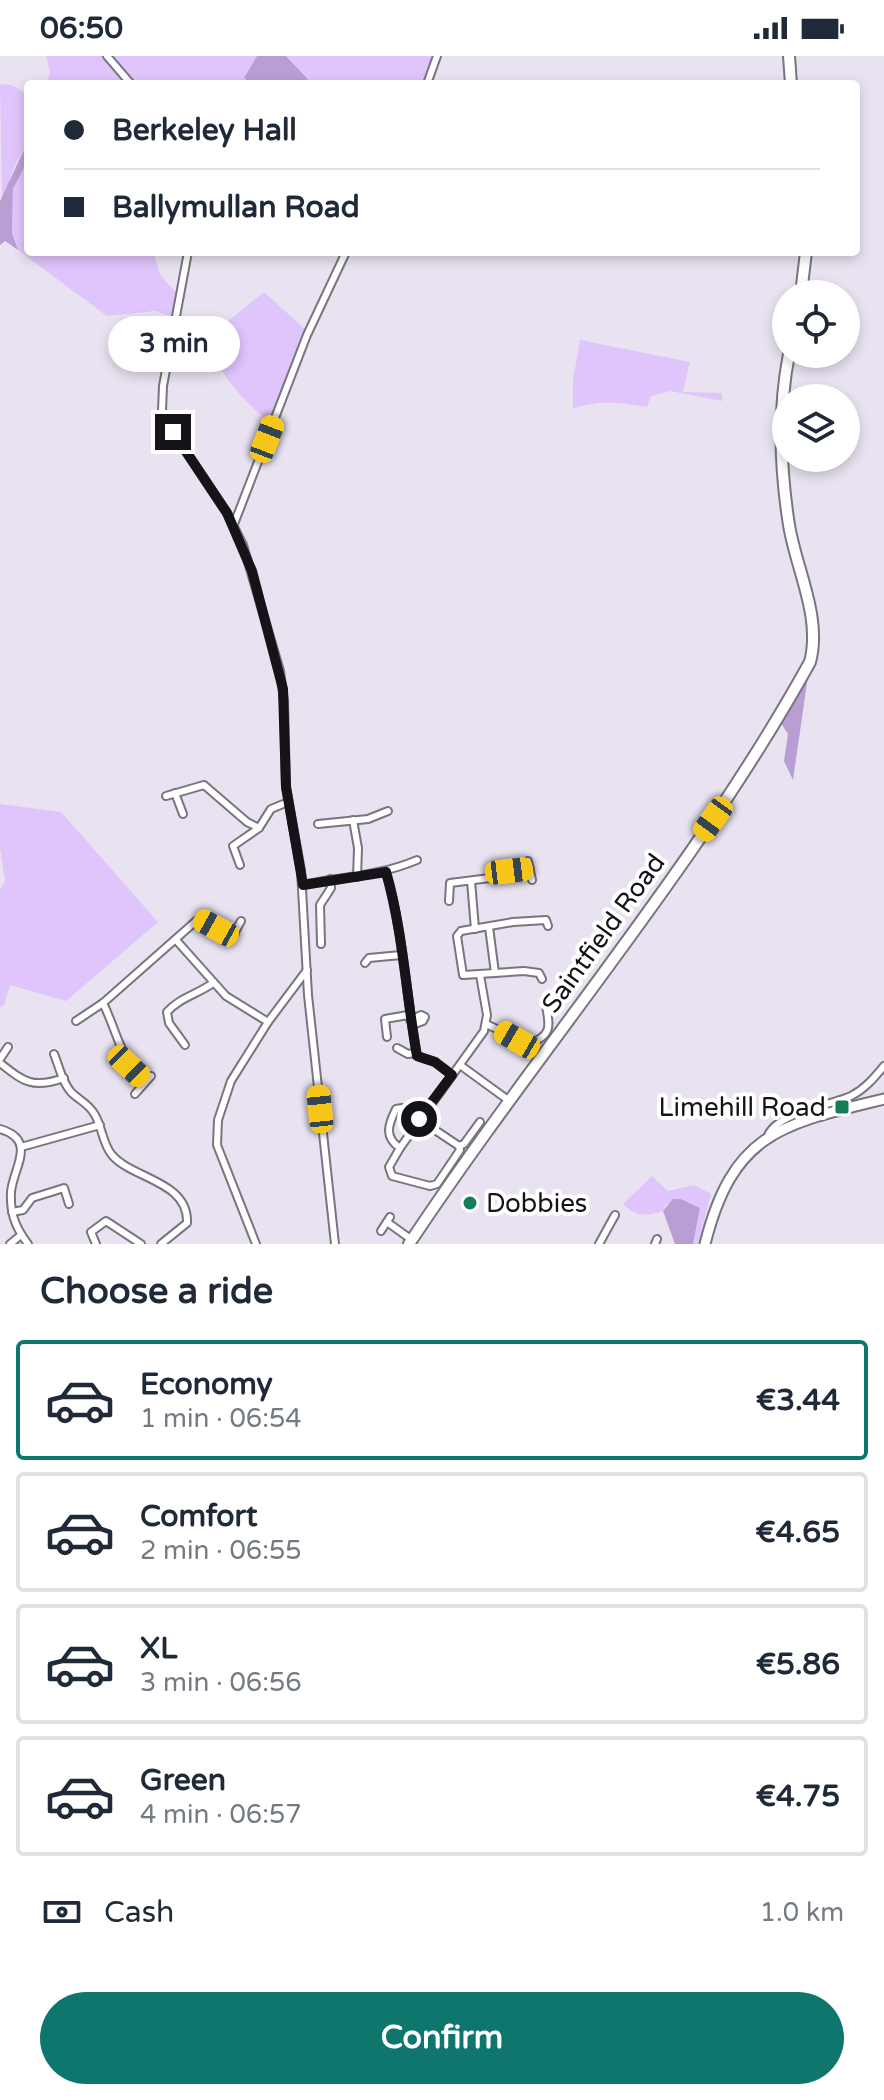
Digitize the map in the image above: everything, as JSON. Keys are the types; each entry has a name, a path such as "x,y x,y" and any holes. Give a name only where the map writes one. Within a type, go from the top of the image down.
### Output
{"main road":[{"path":"789,56 791,80"},
{"path":"803,280 806,256"},
{"name":"Saintfield Road","path":"410,1242 508,1100 713,819 810,662 814,638 812,621 789,524 782,451 782,401 787,368"}],"street":[{"path":"107,56 128,80"},
{"path":"428,80 437,56"},
{"path":"188,256 163,386 162,410 173,432 234,524 252,571 280,671 288,802 303,885 308,995 335,1244"},
{"path":"234,524 307,335 344,256"},
{"path":"166,796 204,785 247,822 259,828"},
{"path":"175,793 183,814"},
{"path":"240,865 233,846 259,828 271,809 288,802"},
{"path":"318,824 368,819 388,811"},
{"path":"353,820 358,848 357,877"},
{"path":"303,885 386,872 409,866 417,860"},
{"path":"449,901 450,883 498,877 529,865 532,880"},
{"path":"386,872 396,907 416,1053 420,1059 435,1062 452,1075"},
{"path":"321,944 320,905 331,888 330,879"},
{"path":"471,881 475,929"},
{"path":"76,1021 103,1003 196,921 201,920 235,933"},
{"path":"541,974 524,971 463,975 457,936 461,931 513,922 548,920"},
{"path":"230,941 241,921"},
{"path":"489,927 495,973"},
{"path":"176,940 233,1002 268,1022"},
{"path":"367,959 401,955"},
{"path":"256,1244 217,1145 217,1129 227,1087 268,1022 307,970"},
{"path":"459,1146 460,1150 437,1184 430,1186 392,1176 389,1167 400,1148 486,1024 480,975"},
{"path":"187,1045 169,1023 167,1012 179,1000 199,993 213,983"},
{"path":"289,993 308,995"},
{"path":"486,1024 528,1048 547,1034 545,999"},
{"path":"103,1003 129,1066 148,1079 135,1094"},
{"path":"387,1037 385,1019 410,1020"},
{"path":"8,1047 0,1061 24,1081 50,1083 64,1078"},
{"path":"397,1048 408,1054 416,1053"},
{"path":"54,1054 73,1094 88,1104 113,1157 170,1189 186,1215 187,1223 161,1244"},
{"path":"460,1065 508,1100"},
{"path":"767,1138 769,1132 784,1120 861,1090 884,1066"},
{"path":"705,1244 719,1198 746,1156 767,1138 790,1125 884,1099"},
{"path":"400,1148 388,1135 389,1123 396,1109 402,1108 459,1146"},
{"path":"459,1146 464,1144 480,1122"},
{"path":"21,1147 100,1125"},
{"path":"0,1129 16,1138 21,1147 21,1162 12,1181 12,1212 28,1244"},
{"path":"12,1212 23,1210 36,1196 64,1188 69,1204"},
{"path":"1,1195 11,1195"},
{"path":"599,1244 615,1215"},
{"path":"381,1231 388,1220 410,1242"},
{"path":"96,1244 91,1232 106,1221 141,1244"},
{"path":"10,1244 21,1235"}],"shaded area":[{"path":"46,56 102,56 122,80 47,80 50,73"},
{"path":"110,56 257,56 244,78 246,80 131,80"},
{"path":"257,56 286,56 308,79 247,80 244,78"},
{"path":"286,56 433,56 424,80 305,80 308,78"},
{"path":"0,84 11,85 24,92 24,148 2,202"},
{"path":"24,150 24,168 13,189 12,233 18,250 5,241 0,245 0,201"},
{"path":"24,168 24,254 18,250 12,233 13,189"},
{"path":"26,256 154,256 161,276 178,295 173,317 155,311 107,316"},
{"path":"264,292 306,330 269,421 232,385 204,340"},
{"path":"580,340 690,362 683,392 722,393 722,401 670,391 651,396 647,407 601,403 573,409 573,380"},
{"path":"808,676 793,780 784,761 788,734 779,720"},
{"path":"0,804 61,812 158,922 66,1001 10,985 4,1005 0,1007 0,890 5,881 0,848"},
{"path":"652,1176 668,1191 694,1185 711,1194 698,1244 693,1244 700,1208 681,1199 666,1205 663,1211 642,1214 623,1204"},
{"path":"673,1199 681,1199 700,1208 693,1244 675,1244 663,1211"}],"place":[{"name":"Limehill Road","path":"842,1107"},
{"name":"Dobbies","path":"470,1203"}],"route":[{"path":"173,432 234,524 252,571 283,689 286,787 303,885 386,872 396,907 408,1015 417,1056 435,1062 452,1075 419,1119"}]}
